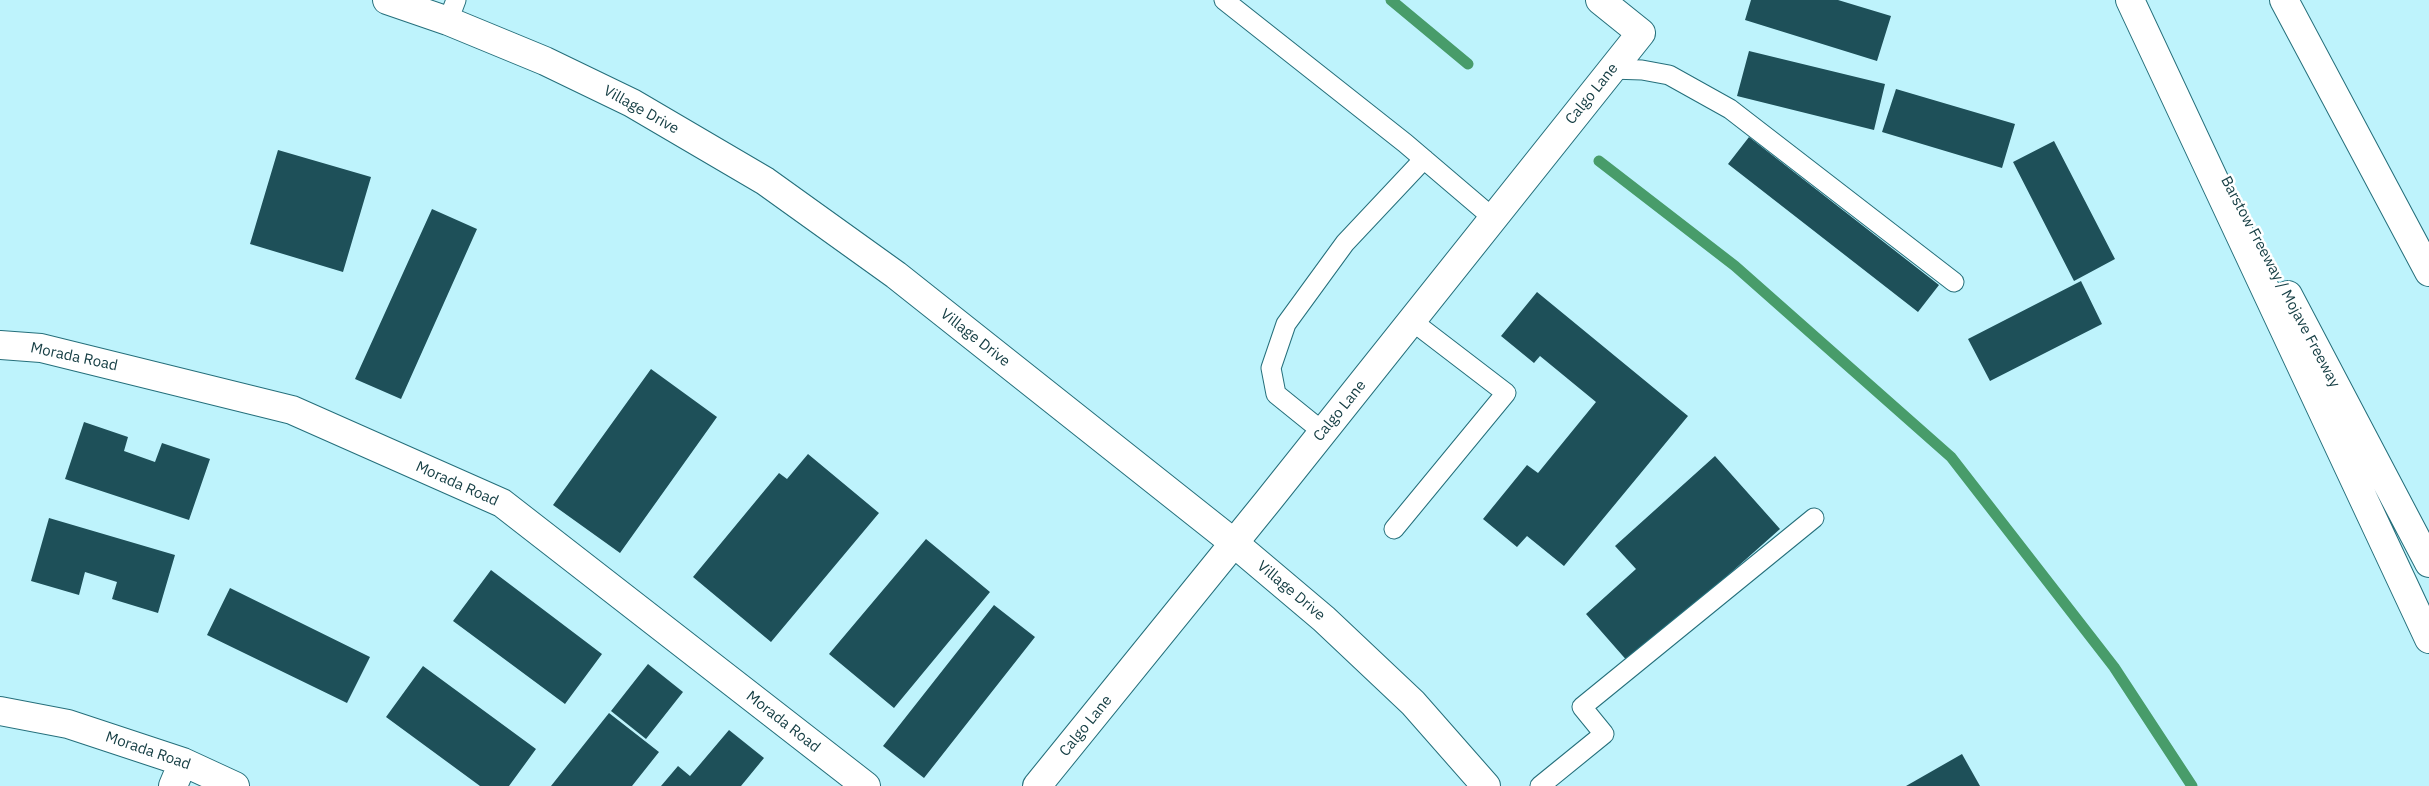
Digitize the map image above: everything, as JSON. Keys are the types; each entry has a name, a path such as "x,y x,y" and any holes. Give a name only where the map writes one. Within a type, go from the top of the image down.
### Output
{"main road":[{"name":"Village Drive","path":"387,0 452,10 545,61 632,103 765,181 896,275 1234,543 1324,620 1413,703 1486,786"},
{"name":"Barstow Freeway / Mojave Freeway","path":"2131,0 2429,564"},
{"path":"2131,0 2429,639"},
{"path":"2284,0 2429,272"},
{"name":"Calgo Lane","path":"1038,786 1641,33 1614,4"},
{"name":"Morada Road","path":"0,345 41,348 292,410 502,504 866,786"},
{"name":"Morada Road","path":"0,710 68,724 178,774 235,786"}],"lane":[{"path":"1224,0 1424,159 1493,218"},
{"path":"1612,69 1642,70 1669,75 1730,109 1954,282"},
{"path":"1323,432 1276,394 1272,368 1276,350 1286,324 1345,242 1424,159"},
{"path":"1394,529 1506,393 1412,321"},
{"path":"1540,786 1604,734 1582,707 1814,518"}],"building":[{"path":"1751,0 1838,0 1891,16 1877,61 1745,20"},
{"path":"1749,51 1885,84 1874,130 1737,96"},
{"path":"1896,89 2015,124 2002,168 1882,132"},
{"path":"1749,137 1939,285 1918,312 1728,164"},
{"path":"2054,141 2115,259 2074,281 2013,162"},
{"path":"278,150 371,177 343,272 250,244"},
{"path":"432,209 477,229 401,399 355,379"},
{"path":"2081,281 2102,324 1990,381 1968,339"},
{"path":"1537,292 1688,416 1564,566 1527,536 1517,547 1483,519 1527,465 1538,473 1596,402 1540,356 1534,363 1501,336"},
{"path":"651,369 717,417 620,553 553,505"},
{"path":"84,422 128,437 124,451 155,462 162,443 210,459 189,520 65,479"},
{"path":"808,454 879,513 771,642 693,577 779,473 787,479"},
{"path":"1715,456 1780,529 1629,663 1586,614 1636,569 1615,546"},
{"path":"49,518 175,555 158,613 112,599 117,582 85,572 79,595 31,581"},
{"path":"926,539 990,592 894,708 829,654"},
{"path":"491,570 602,654 565,704 453,621"},
{"path":"230,588 370,657 347,703 207,635"},
{"path":"994,605 1035,637 924,778 883,746"},
{"path":"648,664 683,692 646,739 611,711"},
{"path":"423,666 536,749 509,786 480,786 386,717"},
{"path":"609,713 659,752 632,786 551,786"},
{"path":"729,730 764,758 741,786 661,786 678,766 690,776"},
{"path":"1962,754 1980,786 1906,786"}],"waterway":[{"path":"1391,0 1468,64"},
{"path":"1599,161 1735,266 1951,457 2114,667 2192,786"}]}
